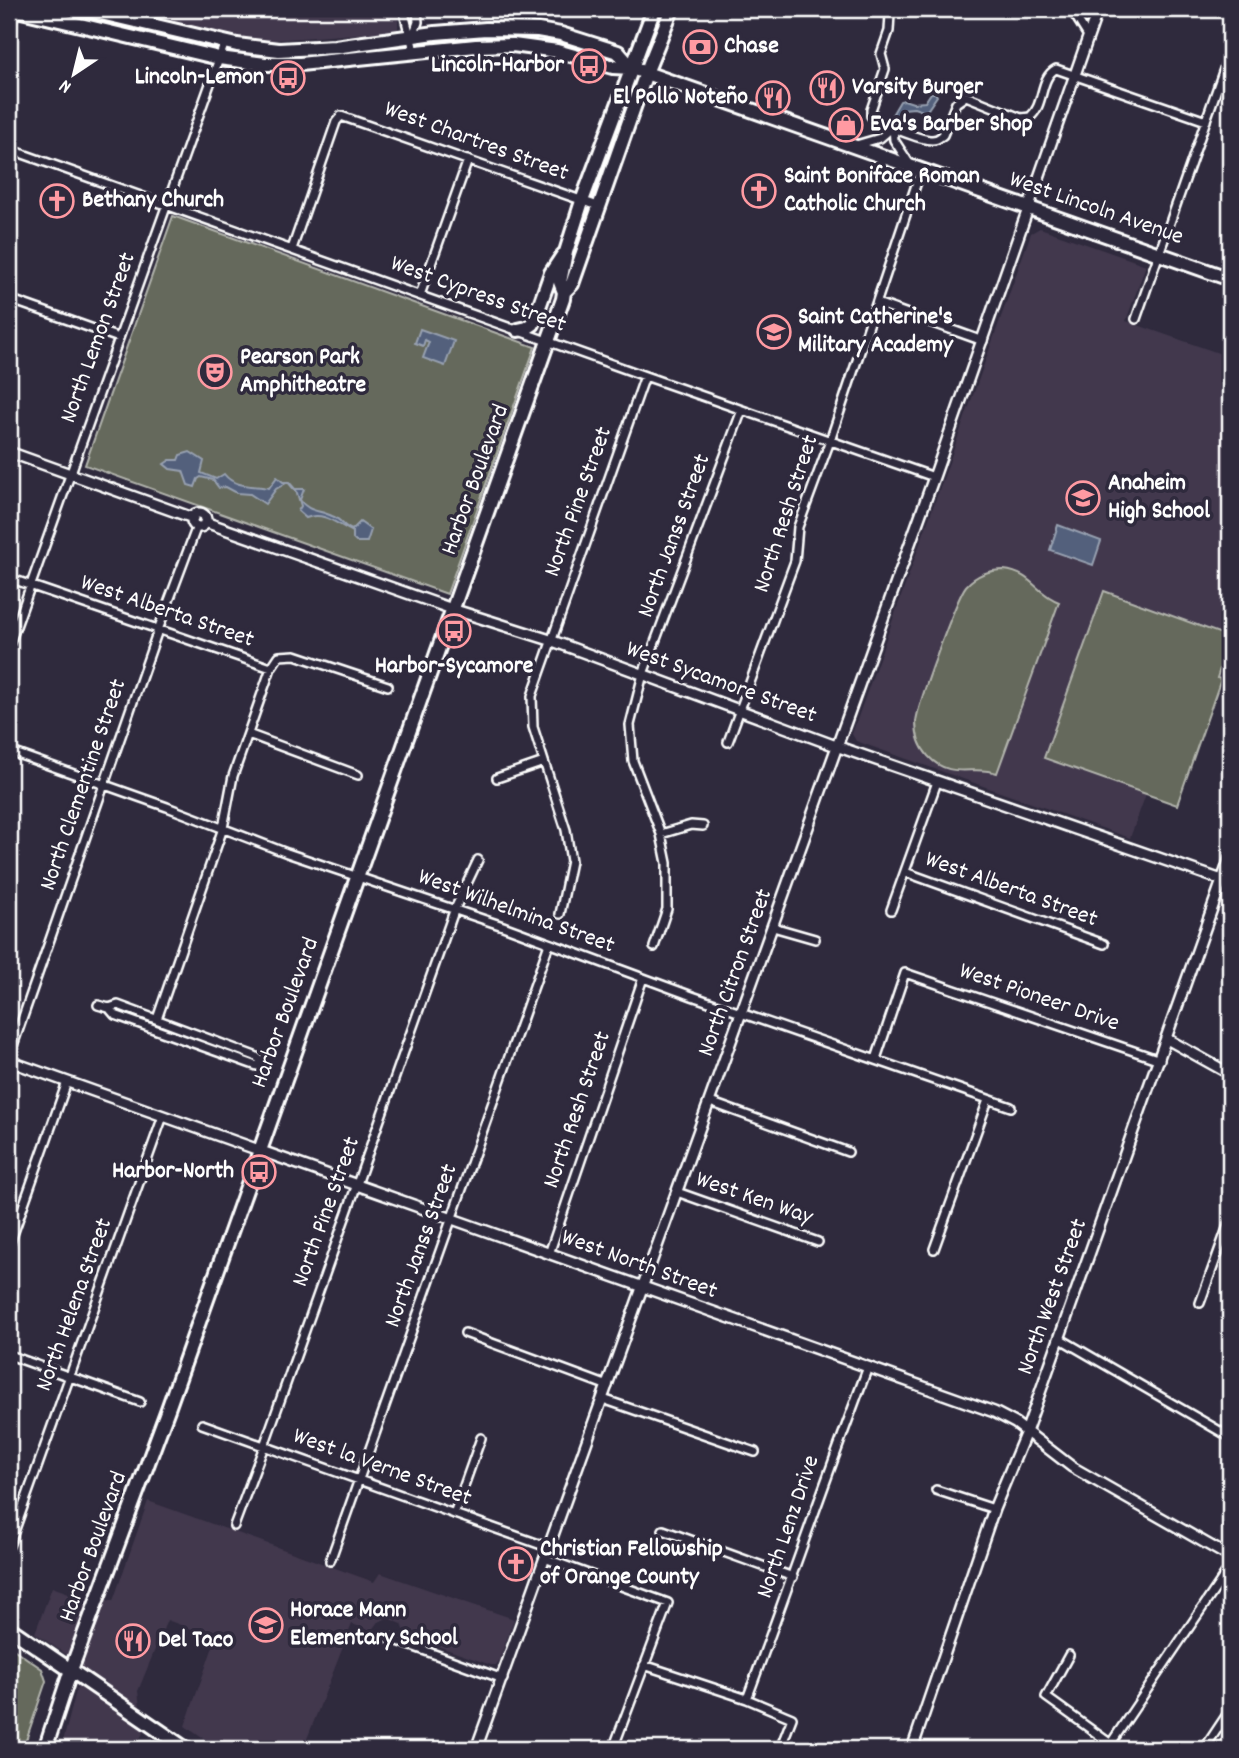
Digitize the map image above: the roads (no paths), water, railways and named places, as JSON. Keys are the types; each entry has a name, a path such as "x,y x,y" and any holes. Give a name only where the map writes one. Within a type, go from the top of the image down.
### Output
{"main road":[{"name":"West Lincoln Avenue","path":"13,9 219,58 265,64 299,64 513,45 556,51 613,67 632,68 1230,279"},
{"path":"9,24 13,9"},
{"name":"West Lincoln Avenue","path":"84,9 225,42 279,50 335,47 486,29 538,30 561,34 618,52 632,68"},
{"name":"Harbor Boulevard","path":"564,292 560,282 582,201 654,9"},
{"name":"Harbor Boulevard","path":"45,1749 71,1670 168,1409 358,877 564,292 572,284 646,73 672,9"},
{"path":"518,330 533,324 551,273 566,252"},
{"path":"9,1628 186,1749"}],"street":[{"path":"404,9 414,53"},
{"path":"412,37 418,22 417,9"},
{"path":"1071,9 1088,36"},
{"name":"North Citron Street","path":"476,1749 547,1559 983,341 1098,9"},
{"path":"890,14 890,31 881,54 885,69 871,114 875,121 929,140 938,139 946,132 956,103 968,96 1027,118 1037,110 1052,70 1056,69 1206,121"},
{"name":"North Lemon Street","path":"9,646 225,42"},
{"path":"1136,319 1230,52"},
{"name":"West Chartres Street","path":"292,249 336,122 341,116 598,206"},
{"path":"853,146 880,138 893,127"},
{"path":"893,127 894,141 916,169"},
{"name":"West Cypress Street","path":"9,149 934,477"},
{"path":"420,295 468,160"},
{"name":"North Resh Street","path":"728,742 795,561 798,527 877,303 916,169"},
{"path":"9,299 119,338"},
{"path":"877,303 983,341"},
{"name":"North Pine Street","path":"560,914 570,862 566,830 533,727 531,695 645,376"},
{"name":"North Janss Street","path":"654,947 667,909 667,863 661,834 633,761 629,725 643,674 742,410"},
{"name":"West Sycamore Street","path":"9,452 198,522 550,640 836,746 1222,880"},
{"name":"North Clementine Street","path":"9,1059 198,522"},
{"name":"West Alberta Street","path":"9,578 271,668 279,656 295,655 388,686"},
{"path":"157,1019 223,828 233,776 271,668"},
{"path":"248,734 358,775"},
{"name":"West Wilhelmina Street","path":"9,751 287,853 1011,1107"},
{"path":"497,778 544,762"},
{"path":"891,910 937,782"},
{"path":"661,834 691,825 703,826"},
{"name":"North West Street","path":"912,1749 994,1509 1026,1432 1230,858"},
{"name":"North Pine Street","path":"234,1526 454,911 478,860"},
{"name":"West Alberta Street","path":"905,872 1104,944"},
{"path":"773,927 815,939"},
{"name":"North Janss Street","path":"330,1561 549,944"},
{"name":"West Pioneer Drive","path":"876,1059 905,973 1160,1060"},
{"name":"North Resh Street","path":"549,1254 643,978"},
{"path":"98,1005 109,1008 118,1006 157,1019 255,1056 263,1064 257,1066 128,1020 115,1015 109,1008"},
{"path":"1167,1039 1230,1074"},
{"name":"West North Street","path":"9,1059 994,1412 1072,1467 1230,1556"},
{"path":"9,1246 67,1082"},
{"path":"934,1249 988,1100"},
{"path":"710,1102 848,1152"},
{"name":"North Helena Street","path":"9,1546 163,1116"},
{"name":"West Ken Way","path":"677,1192 818,1242"},
{"path":"1200,1303 1230,1220"},
{"path":"465,1333 608,1386"},
{"path":"1059,1338 1230,1437"},
{"path":"9,1355 140,1402"},
{"name":"North Lenz Drive","path":"747,1699 793,1577 833,1458 869,1367"},
{"path":"603,1399 755,1452"},
{"name":"West la Verne Street","path":"202,1424 550,1548"},
{"path":"454,1514 481,1438"},
{"path":"936,1490 994,1509"},
{"path":"663,1530 793,1577"},
{"path":"547,1559 668,1604 613,1749"},
{"path":"1069,1654 1046,1697 1109,1747 1230,1567"},
{"path":"387,1637 503,1679"},
{"path":"644,1665 747,1699 793,1718 780,1749"},
{"path":"1204,1749 1230,1710"}],"water":[{"path":"931,93 937,96 926,112 914,108 903,109 898,123 889,120 900,101 925,102"},
{"path":"420,329 454,341 445,366 423,358 429,342 425,340 423,346 415,343"},
{"path":"190,452 204,461 201,473 216,479 224,474 239,484 269,488 277,477 288,482 276,489 265,504 250,494 237,493 226,487 219,488 213,480 201,477 195,487 188,485 183,471 170,469 164,464 170,460 178,460 180,455"},
{"path":"288,482 295,489 304,489 300,500 310,509 335,517 352,530 360,522 371,530 367,542 356,542 353,532 330,519 319,516 306,518 298,511 301,506 297,493"},
{"path":"1058,525 1101,541 1093,565 1050,550"}],"place":[{"name":"Chase","path":"700,47"},
{"name":"Lincoln-Harbor","path":"589,66"},
{"name":"Lincoln-Lemon","path":"288,78"},
{"name":"Varsity Burger","path":"827,88"},
{"name":"El Pollo Noteño","path":"773,98"},
{"name":"Eva's Barber Shop","path":"846,125"},
{"name":"Saint Boniface Roman Catholic Church","path":"759,191"},
{"name":"Bethany Church","path":"57,201"},
{"name":"Saint Catherine's Military Academy","path":"774,332"},
{"name":"Pearson Park Amphitheatre","path":"215,372"},
{"name":"Anaheim High School","path":"1083,498"},
{"name":"Harbor-Sycamore","path":"454,631"},
{"name":"Harbor-North","path":"259,1172"},
{"name":"Christian Fellowship of Orange County","path":"516,1564"},
{"name":"Horace Mann Elementary School","path":"266,1625"},
{"name":"Del Taco","path":"133,1641"}]}
